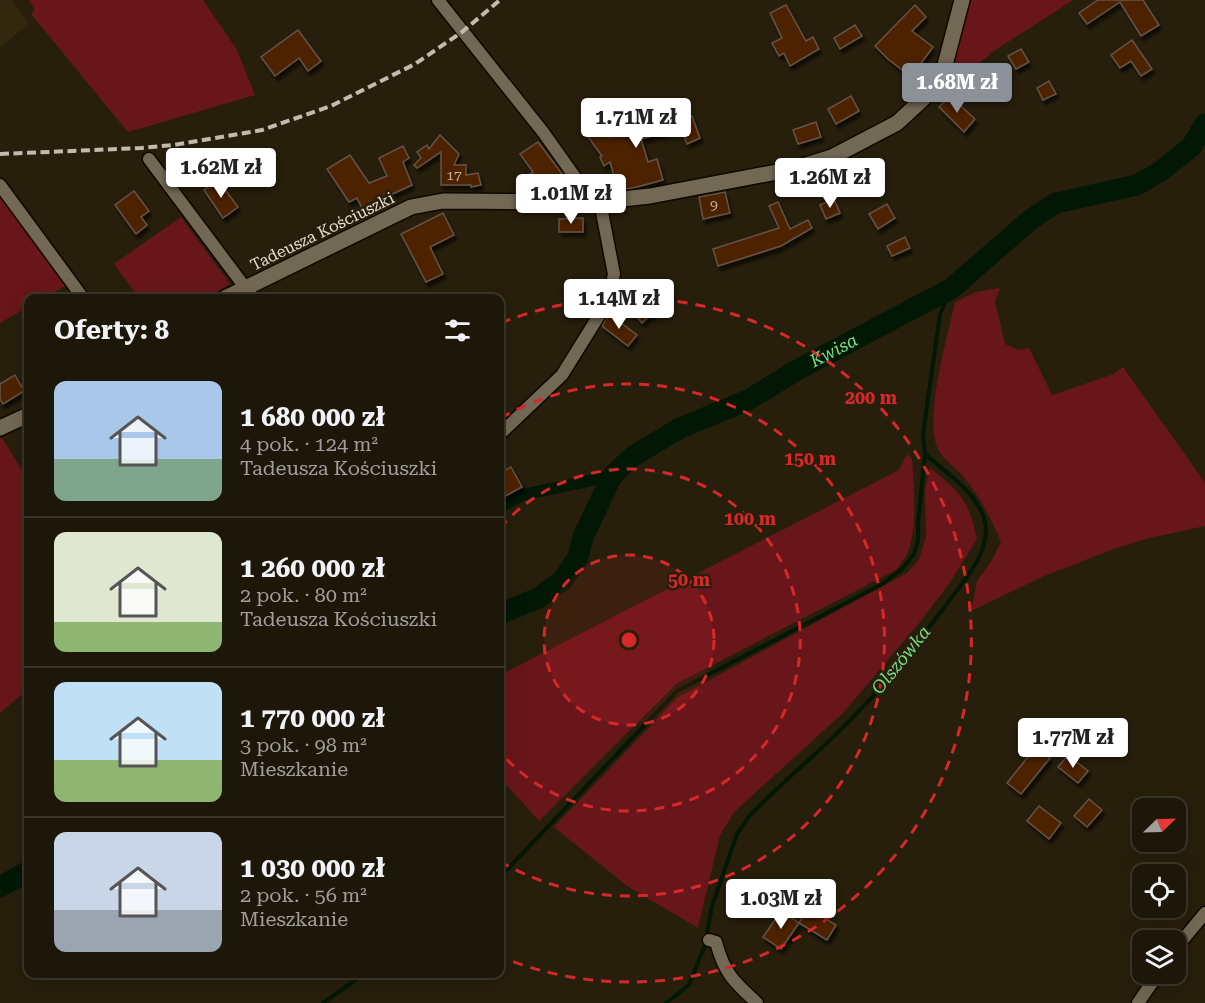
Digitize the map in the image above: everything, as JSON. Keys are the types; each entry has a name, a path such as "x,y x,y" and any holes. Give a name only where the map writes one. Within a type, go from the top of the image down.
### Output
{"main road":[{"name":"Tadeusza Kościuszki","path":"249,294 411,207 443,201 592,202 650,196 806,165 847,150 897,123 924,99 945,65 961,2"},
{"path":"0,428 24,417"}],"street":[{"path":"438,0 543,132 592,202 614,274 608,301 562,375 504,430"},
{"path":"149,159 249,294"},
{"path":"0,185 80,294"},
{"path":"1186,936 1205,913"},
{"path":"709,940 716,942 722,964 739,986 757,1003"},
{"path":"1138,1003 1151,984"}],"shaded area":[{"path":"0,0 12,0 29,24 0,47"},
{"path":"29,0 203,0 237,50 255,95 128,132 31,14 35,10"},
{"path":"971,0 1073,0 989,54 960,76 950,73"},
{"path":"0,197 15,213 67,285 51,294 24,294 24,309 0,323"},
{"path":"181,217 230,284 213,294 136,294 114,264"},
{"path":"1000,288 995,301 1005,344 1018,350 1029,348 1052,395 1114,374 1123,367 1205,483 1205,526 1145,539 1114,549 1044,576 971,611 977,581 991,562 1001,542 974,491 939,451 933,420 942,356 955,302 976,292"},
{"path":"2,438 24,474 24,692 0,713 0,439"},
{"path":"907,454 912,459 914,505 912,540 905,557 896,570 676,684 539,821 504,782 504,673 899,470"},
{"path":"930,468 962,498 970,514 977,539 949,584 916,627 842,714 735,811 720,835 698,928 627,886 554,827 678,697 907,573 919,560 926,536 925,489"}],"building":[{"path":"1098,0 1143,0 1159,25 1141,36 1120,2 1087,24 1079,13"},
{"path":"786,5 806,41 813,37 819,49 790,66 784,53 779,56 772,43 782,38 770,13"},
{"path":"915,5 926,17 912,31 933,47 911,77 875,46"},
{"path":"855,25 862,36 840,49 834,38"},
{"path":"298,30 321,61 308,71 299,58 275,76 261,57"},
{"path":"1132,40 1152,69 1141,76 1131,61 1120,68 1111,55"},
{"path":"1021,49 1029,62 1016,69 1008,56"},
{"path":"1049,81 1056,94 1043,100 1037,88"},
{"path":"851,96 859,111 836,124 828,109"},
{"path":"950,96 975,119 964,132 939,107"},
{"path":"692,116 700,138 687,144 681,128 641,139 648,162 657,159 663,180 618,190 610,162 604,166 600,157 602,156 583,130 597,120 609,137 627,131 623,121 632,118 638,127 675,117 675,120"},
{"path":"816,122 821,137 798,144 793,130"},
{"path":"440,135 459,154 454,165 466,165 466,175 478,173 481,185 471,187 471,185 441,185 441,152 417,168 414,165 421,158 417,152 427,145 429,149"},
{"path":"538,142 563,175 537,192 527,176 533,172 520,154"},
{"path":"403,146 409,158 403,162 412,185 363,210 357,198 349,202 327,169 350,155 369,183 387,176 379,158"},
{"path":"218,180 238,207 223,218 204,190"},
{"path":"134,191 149,211 141,217 147,225 136,234 115,205"},
{"path":"725,192 730,213 703,219 699,197"},
{"path":"834,199 840,213 826,219 820,205"},
{"path":"778,202 790,229 808,220 812,228 781,246 718,266 713,249 779,228 769,206"},
{"path":"887,204 895,218 878,229 869,214"},
{"path":"443,213 454,235 430,247 443,274 426,282 401,234"},
{"path":"583,218 583,232 559,232 559,219"},
{"path":"905,237 910,248 892,256 887,246"},
{"path":"630,286 654,312 642,323 619,296"},
{"path":"609,314 637,335 628,346 602,326"},
{"path":"15,375 24,391 3,404 0,399 0,384"},
{"path":"511,467 522,487 504,497 504,471"},
{"path":"1036,747 1050,758 1021,794 1007,783"},
{"path":"1068,755 1088,771 1078,783 1058,767"},
{"path":"1089,799 1102,810 1087,827 1074,816"},
{"path":"1039,806 1061,823 1049,839 1027,821"},
{"path":"808,908 836,925 827,940 799,923"},
{"path":"781,911 799,923 781,949 763,937"}],"waterway":[{"name":"Kwisa","path":"504,612 538,598 563,580 578,557 583,537 612,476 632,457 678,429 748,400 797,370 952,288 1030,220 1056,203 1137,185 1161,171 1191,147 1205,124"},
{"name":"Olszówka","path":"666,1003 689,985 705,945 712,906 737,834 750,815 833,738 882,686 965,579 982,551 986,530 979,507 954,478 925,454 923,434 940,314 952,288"},
{"path":"504,873 677,691 884,583 903,568 914,554 918,541 925,454"},
{"path":"504,505 522,495 612,476"},
{"name":"Kwisa","path":"0,887 24,873"},
{"path":"323,1003 358,978"}],"railway":[{"path":"0,154 174,145 262,130 331,106 415,64 462,32 500,0"}]}
